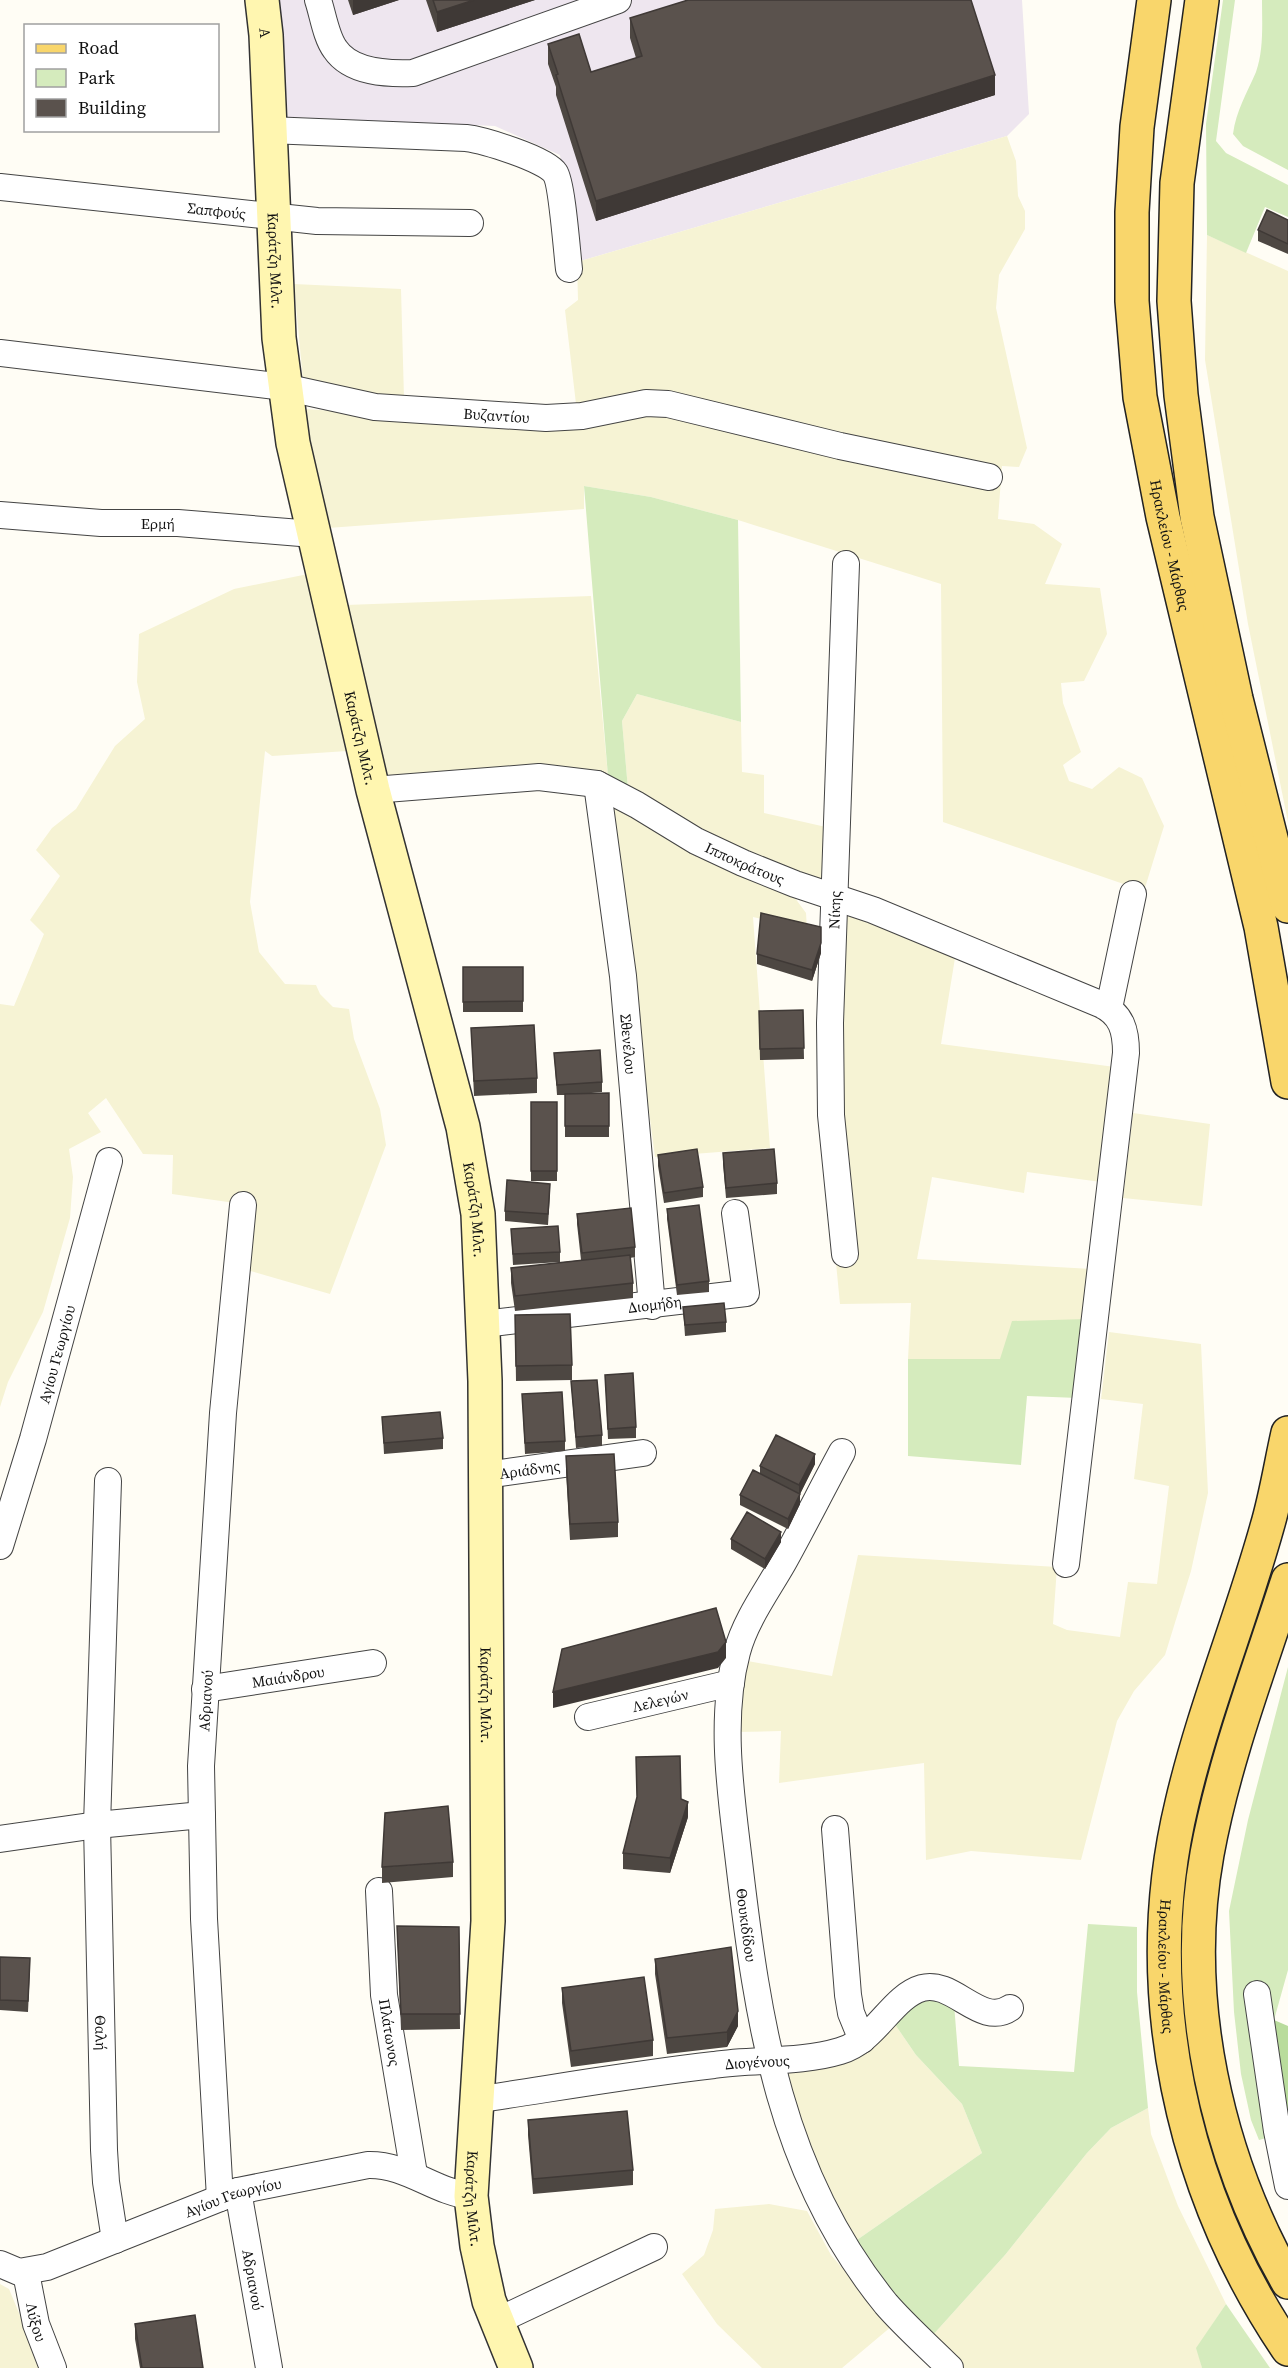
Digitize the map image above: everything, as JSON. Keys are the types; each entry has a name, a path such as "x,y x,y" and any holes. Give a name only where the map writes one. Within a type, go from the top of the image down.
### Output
{"main road":[{"name":"Ηρακλείου - Μάρθας","path":"1154,0 1137,127 1132,212 1132,302 1140,397 1186,619 1261,927 1288,1083"},
{"path":"1202,0 1177,183 1174,301 1181,395 1197,517 1236,699 1288,906"},
{"name":"Ηρακλείου - Μάρθας","path":"1288,1433 1268,1526 1210,1705 1182,1803 1171,1858 1165,1952 1165,1996 1173,2072 1194,2152 1211,2204 1237,2264 1288,2349"},
{"name":"Ηρακλείου - Μάρθας","path":"1288,1580 1226,1776 1211,1833 1203,1874 1199,1957 1207,2049 1226,2134 1257,2224 1288,2282"}],"street":[{"name":"Α","path":"262,0 267,65"},
{"path":"318,0 335,50 357,66 384,74 413,73 618,0"},
{"name":"Καράτζη Μιλτ.","path":"267,65 273,217 284,387 297,464 373,790 470,1158 479,1224 484,1324 486,1475 488,1921 483,2020 475,2100 471,2196 480,2265 495,2322 516,2368"},
{"path":"269,130 466,138 485,141 544,164 557,177 569,269"},
{"name":"Σαπφούς","path":"0,187 273,217 362,223 470,223"},
{"name":"Βυζαντίου","path":"0,353 284,387 375,407 546,418 582,416 646,403 668,404 840,446 989,477"},
{"name":"Ερμή","path":"1,521 178,523 313,534"},
{"name":"Νίκης","path":"845,1254 831,1115 830,1023 833,897 843,707 846,564"},
{"name":"Ιπποκράτους","path":"373,790 539,777 597,784 712,850 873,910 1109,1008"},
{"name":"Σθενέλου","path":"597,784 625,999 652,1306"},
{"path":"1066,1564 1126,1053 1123,1026 1109,1008 1133,894"},
{"name":"Αγίου Γεωργίου","path":"0,1546 33,1439 109,1161"},
{"name":"Αδριανού","path":"243,1205 223,1413 205,1689 202,1815 204,1919 229,2194 268,2368"},
{"name":"Διομήδη","path":"484,1324 652,1306 746,1293 735,1213"},
{"name":"Θουκιδίδου","path":"842,1452 751,1618 737,1650 731,1683 729,1748 734,1826 752,1967 769,2060 794,2143 829,2220 886,2303 950,2368"},
{"name":"Αριάδνης","path":"486,1475 643,1453"},
{"name":"Θαλή","path":"108,1481 97,1826 105,2182 115,2240"},
{"name":"Μαιάνδρου","path":"205,1689 373,1663"},
{"name":"Λελεγών","path":"588,1717 731,1683"},
{"path":"0,1839 202,1815"},
{"path":"835,1828 848,1995 851,2013 862,2040"},
{"name":"Πλάτωνος","path":"379,1891 384,1995 414,2174"},
{"name":"Διογένους","path":"475,2100 676,2069 839,2052 862,2040 907,1995 926,1987 942,1989 985,2011 996,2013 1010,2008"},
{"path":"1257,1994 1282,2131 1288,2186"},
{"name":"Αγίου Γεωργίου","path":"26,2273 47,2267 229,2194 368,2165 386,2165 414,2174 442,2190 471,2196"},
{"path":"495,2322 654,2247"},
{"path":"0,2264 13,2271 26,2273"},
{"name":"Λύξου","path":"26,2273 36,2324 53,2368"}],"shaded area":[{"path":"279,0 1022,0 1029,114 1007,136 577,262 560,155 495,126 288,117"},
{"path":"1007,136 1016,161 1018,196 1025,211 1025,229 999,275 996,308 1027,448 1019,467 1002,466 998,519 1034,524 1062,544 1045,584 1100,588 1107,634 1084,681 1061,683 1063,703 1081,752 1063,765 1069,781 1092,789 1119,767 1142,778 1164,826 1144,891 943,822 941,584 738,520 651,497 584,486 584,509 328,528 314,473 304,409 503,422 578,421 565,310 578,300 577,262"},
{"path":"1207,235 1288,271 1288,822 1248,624 1205,360"},
{"path":"294,284 401,289 404,398 304,391"},
{"path":"308,574 347,751 272,756 265,751 250,902 259,952 285,984 316,985 320,994 333,1007 349,1009 354,1039 380,1109 386,1145 330,1294 247,1270 235,1203 172,1194 173,1155 143,1154 106,1098 88,1113 101,1132 69,1149 73,1177 70,1218 43,1312 8,1382 0,1407 0,1004 14,1006 44,934 30,920 60,876 36,850 52,828 76,809 115,746 145,719 137,682 139,634 234,589"},
{"path":"591,596 608,776 386,780 346,605"},
{"path":"637,694 741,722 742,772 764,775 764,813 826,827 823,882 728,845 628,789 622,721"},
{"path":"608,799 725,866 795,898 806,913 807,929 753,917 770,1148 655,1157"},
{"path":"843,914 887,929 955,958 941,1044 1115,1067 1101,1182 1027,1172 1024,1193 932,1177 917,1259 1092,1269 1087,1319 1001,1359 908,1359 911,1303 840,1304 836,1263 854,1262 841,1103"},
{"path":"1133,1113 1210,1124 1202,1206 1123,1198"},
{"path":"1109,1332 1201,1344 1208,1493 1191,1571 1165,1655 1134,1691 1117,1721 1081,1860 971,1851 926,1860 924,1763 779,1783 781,1731 738,1732 742,1660 832,1676 858,1555 1057,1567 1053,1624 1067,1630 1120,1637 1128,1582 1157,1584 1169,1486 1134,1479 1143,1404 1101,1399"},
{"path":"892,2020 916,2055 962,2104 982,2153 854,2242 841,2229 778,2068"},
{"path":"1148,2108 1151,2134 1178,2206 1226,2304 1197,2348 1202,2368 964,2368 932,2336 1005,2255 1087,2153 1111,2128"},
{"path":"769,2204 807,2211 831,2255 892,2326 842,2368 762,2368 717,2324 682,2274 704,2255 713,2230 715,2209"},
{"path":"0,2284 9,2289 42,2368 0,2368"}],"green space":[{"path":"1223,0 1235,0 1216,141 1226,153 1288,185 1288,217 1265,207 1246,253 1207,235 1206,124"},
{"path":"1262,0 1288,0 1288,170 1243,146 1233,134 1239,110 1259,63"},
{"path":"584,486 651,497 738,520 741,722 637,694 622,721 628,789 608,776"},
{"path":"1087,1319 1078,1398 1027,1396 1021,1465 908,1456 908,1359 1000,1359 1012,1321"},
{"path":"1288,1667 1288,1970 1274,2020 1267,1984 1249,1990 1266,2138 1259,2140 1251,2120 1241,2074 1234,2012 1229,1911 1248,1820"},
{"path":"1088,1924 1137,1927 1137,1992 1148,2108 1111,2128 1087,2153 1005,2255 932,2336 898,2301 854,2242 982,2153 962,2104 916,2055 892,2020 922,1995 954,2004 959,2066 1074,2072"},
{"path":"1274,2020 1288,2026 1288,2114 1286,2112"},
{"path":"1226,2304 1270,2368 1202,2368 1196,2348"}],"building":[{"path":"433,0 474,0 437,12"},
{"path":"688,0 971,0 995,75 596,201 548,44 579,34 591,72 642,56 630,18"},
{"path":"1267,210 1288,220 1288,244 1258,230"},
{"path":"761,913 821,927 821,943 812,970 757,954"},
{"path":"463,967 523,967 523,1001 463,1002"},
{"path":"803,1010 804,1048 760,1049 759,1011"},
{"path":"534,1025 537,1078 474,1081 471,1028"},
{"path":"600,1050 602,1082 557,1085 554,1053"},
{"path":"609,1093 609,1126 565,1126 565,1094"},
{"path":"531,1102 557,1102 557,1171 531,1171"},
{"path":"697,1149 703,1187 664,1193 658,1155"},
{"path":"774,1149 777,1183 726,1188 723,1153"},
{"path":"507,1180 550,1184 548,1214 505,1211"},
{"path":"699,1205 709,1281 677,1285 667,1209"},
{"path":"631,1208 635,1247 582,1253 577,1214"},
{"path":"558,1226 560,1252 513,1254 511,1229"},
{"path":"630,1255 633,1283 515,1296 511,1268"},
{"path":"724,1303 726,1322 685,1325 683,1307"},
{"path":"570,1314 572,1365 516,1366 515,1315"},
{"path":"633,1373 636,1427 608,1429 605,1375"},
{"path":"597,1380 602,1435 576,1437 571,1381"},
{"path":"562,1392 565,1441 525,1443 522,1394"},
{"path":"440,1412 443,1438 384,1443 382,1417"},
{"path":"776,1435 815,1454 799,1485 760,1466"},
{"path":"614,1454 618,1522 570,1524 566,1456"},
{"path":"753,1470 800,1494 788,1519 740,1495"},
{"path":"747,1512 781,1532 765,1559 731,1539"},
{"path":"716,1608 726,1642 718,1652 553,1692 562,1649"},
{"path":"680,1756 681,1799 688,1802 670,1858 623,1853 637,1797 636,1757"},
{"path":"448,1806 453,1862 382,1867 385,1813"},
{"path":"397,1926 459,1927 460,2014 401,2014"},
{"path":"731,1947 738,2011 727,2032 667,2038 655,1959"},
{"path":"0,1957 30,1958 28,2001 0,2000"},
{"path":"644,1977 653,2040 571,2051 562,1988"},
{"path":"627,2111 633,2170 533,2179 528,2120"},
{"path":"195,2315 203,2368 142,2368 135,2324"}]}
